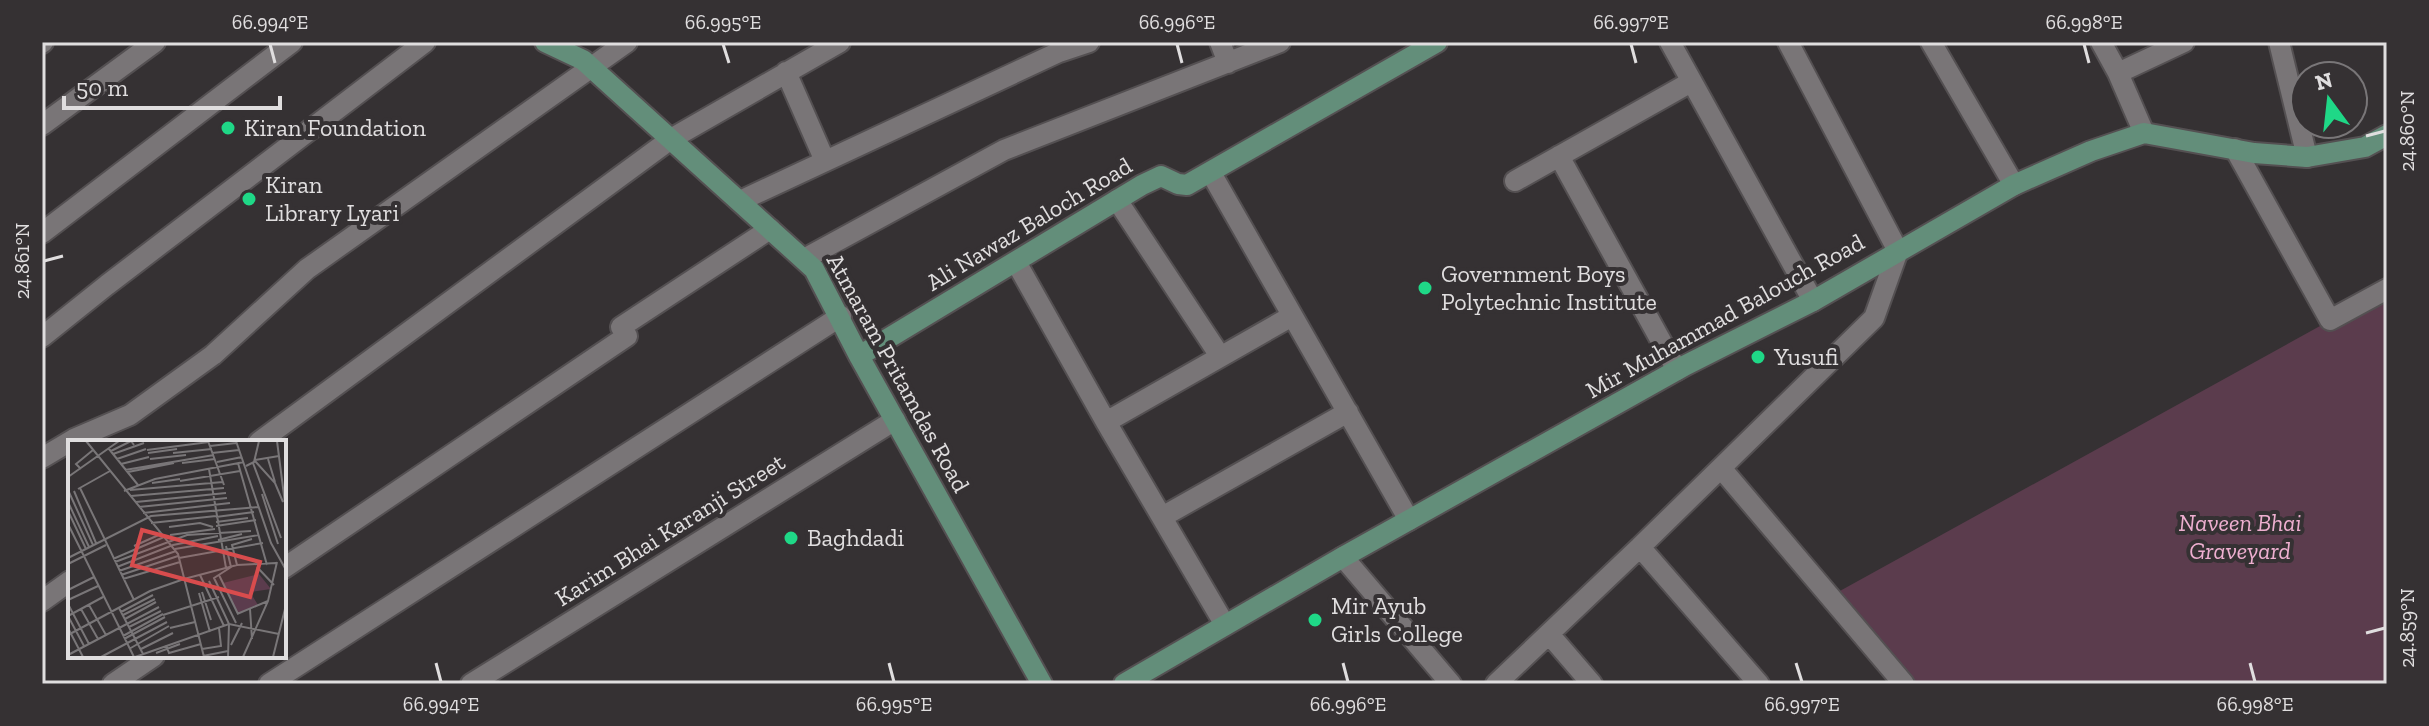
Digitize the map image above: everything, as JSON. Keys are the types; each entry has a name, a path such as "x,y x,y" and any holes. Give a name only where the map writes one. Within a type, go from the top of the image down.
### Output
{"street":[{"path":"42,125 155,42"},
{"path":"42,233 292,42"},
{"path":"42,337 425,42"},
{"name":"Atmaram Pritamdas Road","path":"545,42 592,67 814,269 859,356 1042,684"},
{"path":"72,440 130,415 213,355 307,269 627,42"},
{"path":"262,440 671,139 840,42"},
{"path":"740,201 1059,52 1089,42"},
{"path":"1220,42 1228,63"},
{"path":"804,259 1004,150 1280,42"},
{"name":"Ali Nawaz Baloch Road","path":"859,356 1142,185 1161,176 1187,185 1437,42"},
{"path":"1670,42 1813,301"},
{"path":"1496,684 1874,318 1898,251 1788,42"},
{"path":"1931,42 2014,185"},
{"path":"2101,42 2144,133"},
{"path":"2118,73 2184,42"},
{"path":"2279,42 2307,157"},
{"path":"786,72 825,161"},
{"path":"1515,181 1691,82"},
{"name":"Mir Muhammad Balouch Road","path":"1124,684 1677,370 1813,301 2014,185 2091,151 2144,133 2254,153 2307,157 2365,147 2387,135"},
{"path":"2235,149 2330,320 2387,289"},
{"path":"1559,156 1677,370"},
{"path":"1211,173 1409,520"},
{"path":"1117,200 1220,356"},
{"path":"286,567 627,336 621,327 770,229"},
{"path":"1016,262 1225,625"},
{"path":"269,684 841,316"},
{"path":"1106,422 1292,316"},
{"path":"1162,517 1348,412"},
{"name":"Karim Bhai Karanji Street","path":"471,684 895,420"},
{"path":"42,458 68,443"},
{"path":"1721,468 1904,684"},
{"path":"1640,547 1759,684"},
{"path":"1343,557 1451,684"},
{"path":"42,601 68,582"},
{"path":"1549,634 1592,684"},
{"path":"113,684 151,658"}],"green space":[{"name":"Naveen Bhai Graveyard","path":"2387,289 2387,684 1914,684 1838,592"}],"place":[{"name":"Kiran Foundation","path":"228,128"},
{"name":"Kiran Library Lyari","path":"249,199"},
{"name":"Government Boys Polytechnic Institute","path":"1425,288"},
{"name":"Yusufi","path":"1758,357"},
{"name":"Baghdadi","path":"791,538"},
{"name":"Mir Ayub Girls College","path":"1315,620"}]}
